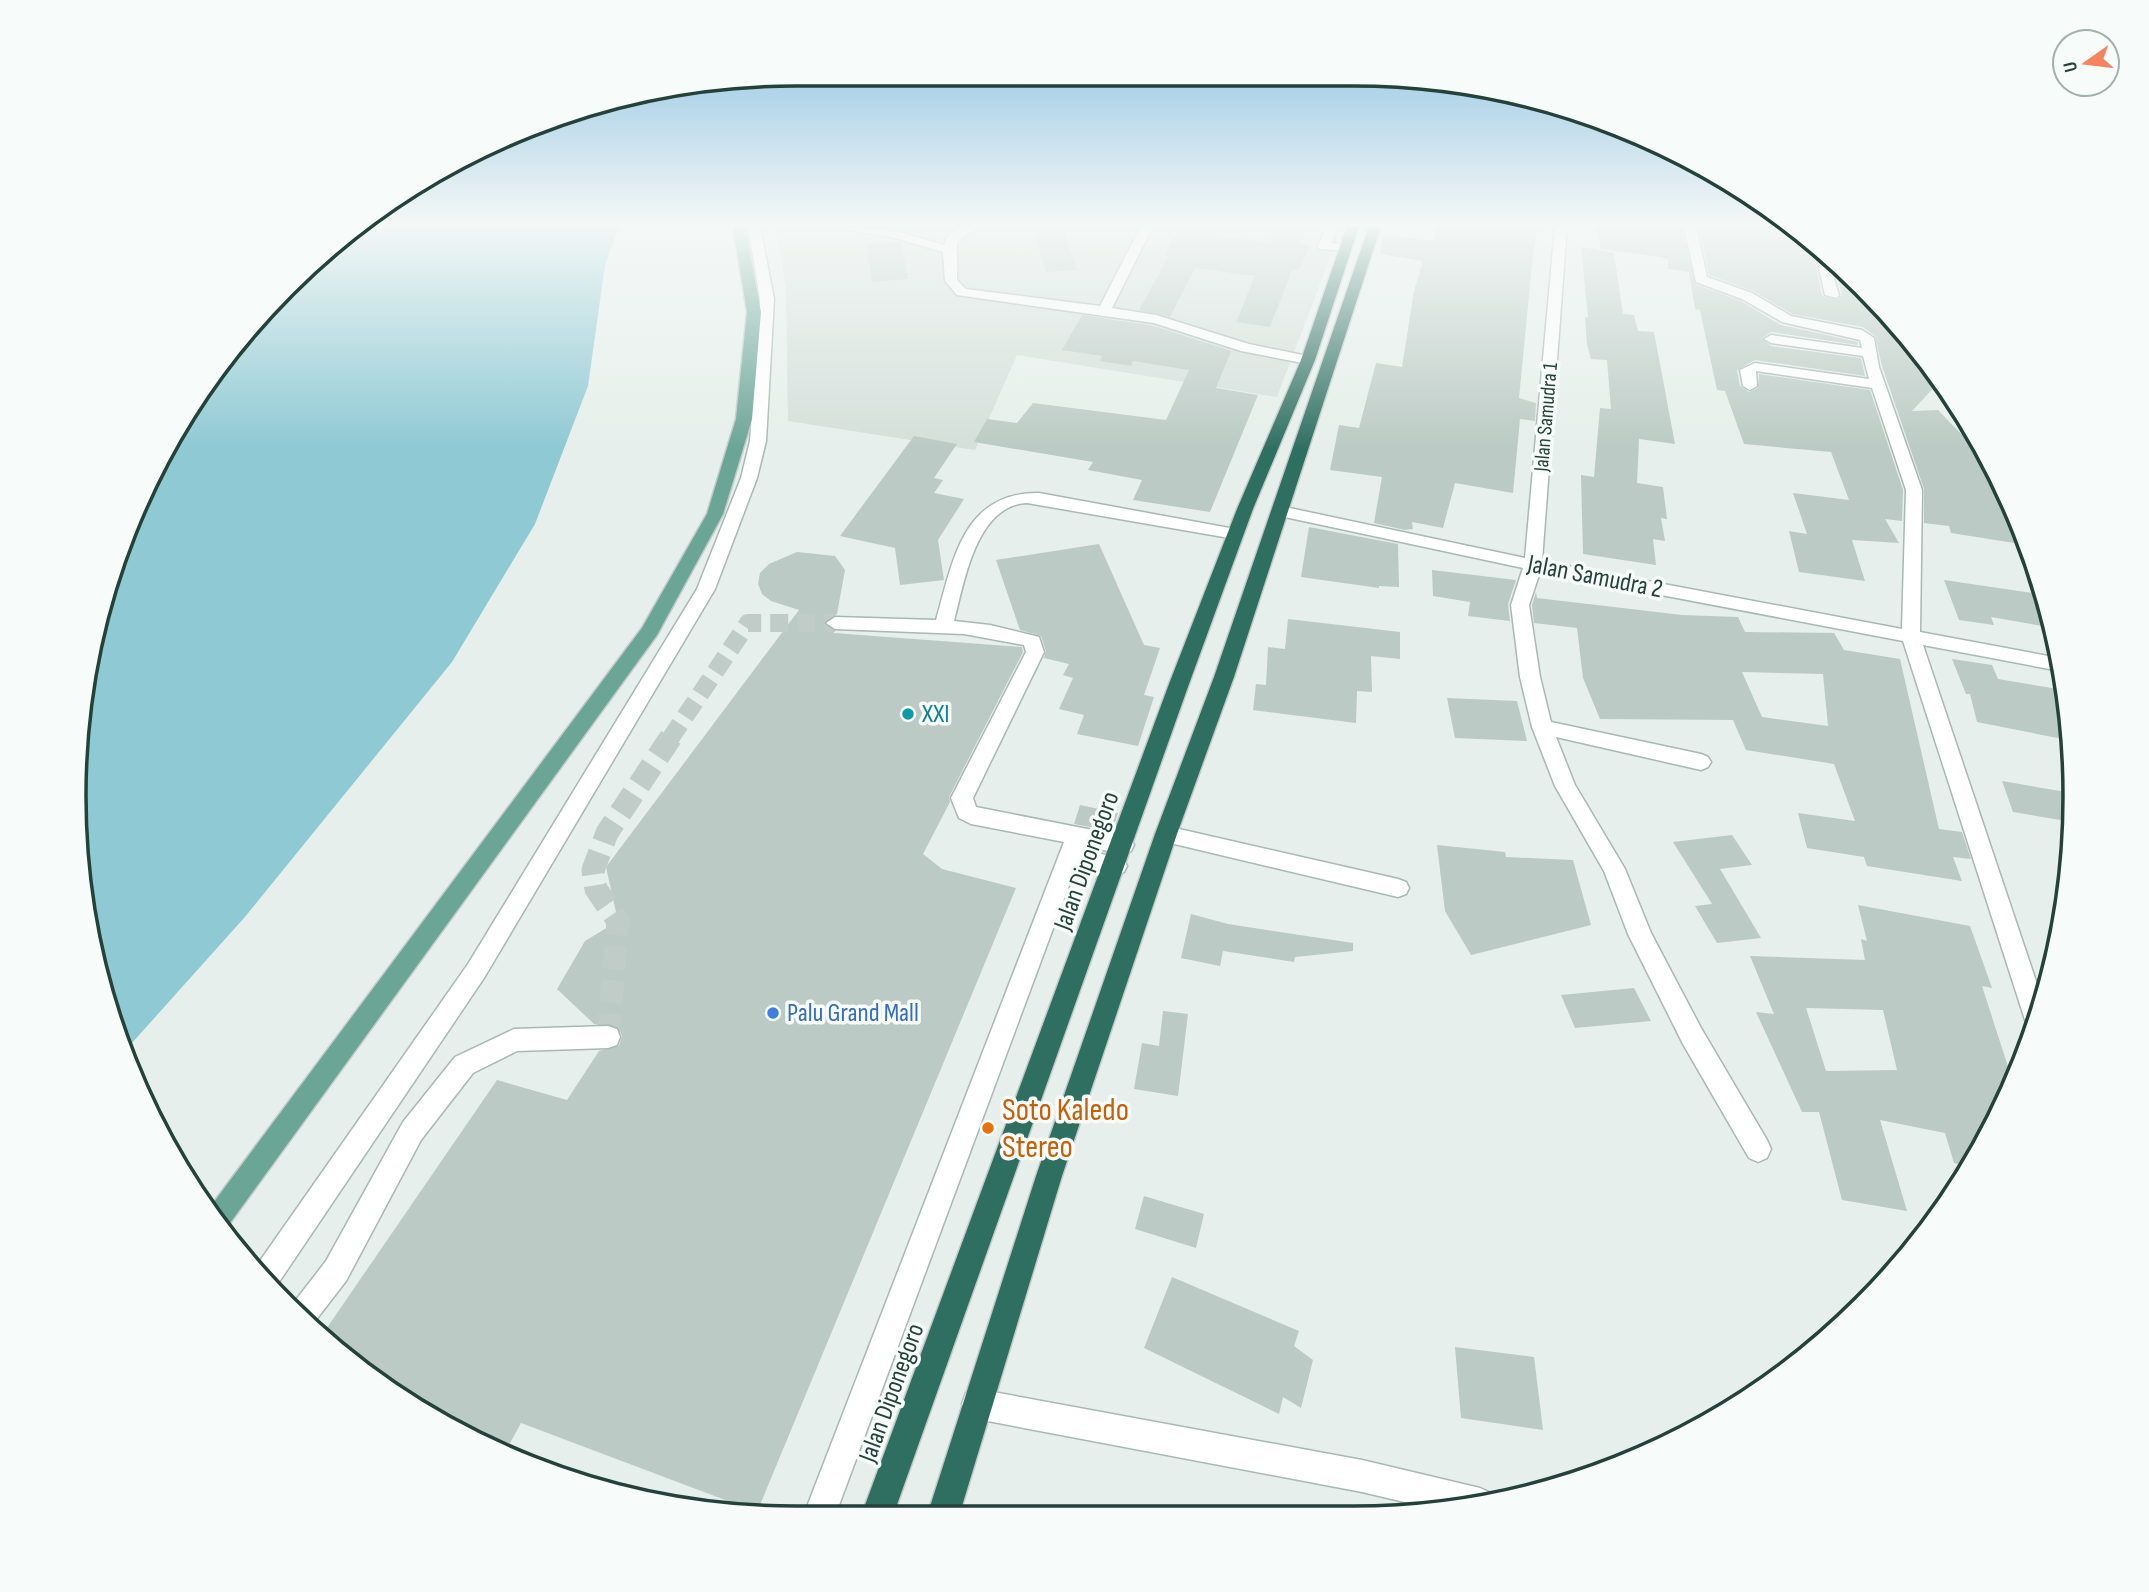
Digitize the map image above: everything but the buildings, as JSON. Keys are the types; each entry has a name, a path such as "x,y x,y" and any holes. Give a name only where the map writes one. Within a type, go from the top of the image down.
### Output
{"highway":[{"name":"Jalan Diponegoro","path":"881,1506 1235,534 1308,360 1328,300"},
{"path":"946,1506 1049,1176 1280,511 1350,300"}],"main road":[{"path":"222,1213 650,631 715,514 744,419 754,312 752,300"}],"street":[{"path":"269,1272 476,971 706,589 749,478 758,441 767,300"},
{"path":"1024,300 1156,319 1245,348 1308,360"},
{"path":"1104,311 1109,300"},
{"name":"Jalan Samudra 1","path":"1555,300 1533,565 1520,605 1530,677 1542,727 1564,786 1614,869 1640,934 1692,1036 1758,1149"},
{"path":"1755,300 1796,322 1861,334 1867,338 1869,353 1914,490 1911,637 2035,994"},
{"path":"1771,339 1869,353"},
{"path":"1750,386 1747,370 1755,367 1879,385"},
{"path":"943,628 968,545 984,517 1009,500 1039,498 1235,534"},
{"name":"Jalan Samudra 2","path":"1280,511 1533,565 2051,663"},
{"path":"835,623 943,628 1018,636 1032,641 1035,652 962,798 967,811 979,818 1120,855"},
{"path":"1542,727 1701,762"},
{"path":"1166,834 1398,888"},
{"path":"823,1506 1074,845"},
{"path":"306,1309 323,1284 336,1271 412,1131 464,1065 514,1040 608,1037"},
{"path":"977,1404 1362,1476 1451,1499"}],"shaded area":[{"path":"786,300 1314,300 1277,397 1017,355 975,450 788,421"}],"water":[{"path":"288,300 600,300 588,386 535,524 452,662 244,918 131,1044 110,980 92,889 87,842 87,750 99,657 123,568 159,482 181,441 205,401 233,364"}],"tunnel":[{"path":"670,739 748,623 835,623"},
{"path":"608,1037 618,921 596,889 593,870 607,833 671,737"}],"place":[{"name":"XXI","path":"908,714"},
{"name":"Palu Grand Mall","path":"773,1013"},
{"name":"Soto Kaledo Stereo","path":"988,1128"}]}
